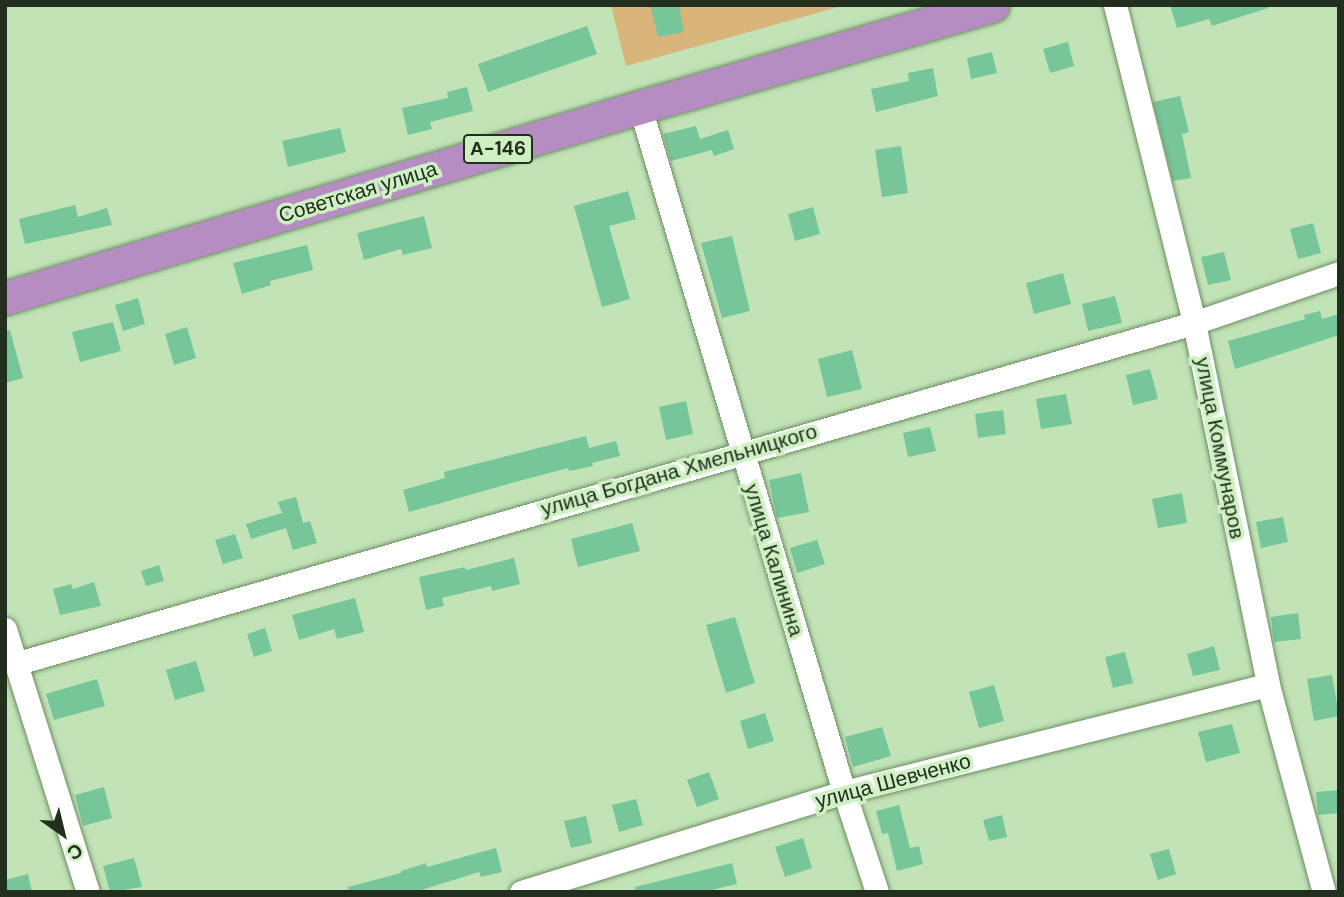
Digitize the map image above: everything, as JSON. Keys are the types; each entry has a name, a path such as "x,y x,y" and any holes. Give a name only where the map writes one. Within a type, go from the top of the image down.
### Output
{"highway":[{"name":"Советская улица","path":"5,298 639,107 993,5"}],"street":[{"name":"улица Коммунаров","path":"1115,5 1194,323 1268,685 1324,892"},
{"name":"улица Калинина","path":"639,107 844,792 877,892"},
{"name":"улица Богдана Хмельницкого","path":"18,663 741,451 1194,323 1339,273"},
{"path":"6,631 88,892"},
{"name":"улица Шевченко","path":"522,892 844,792 1268,685"}],"shaded area":[{"path":"611,5 846,5 626,66"}],"building":[{"path":"650,5 679,5 684,32 658,37"},
{"path":"1170,5 1268,5 1268,8 1212,26 1209,19 1177,28"},
{"path":"587,26 597,54 488,92 478,64"},
{"path":"1068,42 1074,66 1050,73 1043,49"},
{"path":"992,52 997,73 971,79 967,58"},
{"path":"933,68 938,96 876,112 871,89 909,81 908,73"},
{"path":"467,87 473,111 430,122 432,129 408,135 402,108 448,98 447,92"},
{"path":"1180,96 1189,132 1182,134 1191,178 1173,181 1153,102"},
{"path":"696,126 700,139 728,130 734,149 714,156 712,150 671,161 663,134"},
{"path":"340,128 346,152 288,167 282,141"},
{"path":"901,146 908,193 882,197 875,150"},
{"path":"628,191 636,219 609,226 630,299 602,307 574,206"},
{"path":"75,205 78,217 107,208 112,225 25,244 19,219"},
{"path":"813,207 820,234 795,241 788,214"},
{"path":"424,216 432,248 403,255 401,249 364,260 357,233"},
{"path":"1313,223 1321,253 1298,259 1290,229"},
{"path":"732,236 750,311 722,318 701,243"},
{"path":"307,245 313,270 270,281 271,285 242,294 233,263"},
{"path":"1224,252 1231,280 1208,285 1201,257"},
{"path":"1063,273 1071,304 1034,314 1026,283"},
{"path":"1115,296 1122,323 1088,331 1082,304"},
{"path":"138,298 145,324 123,331 115,305"},
{"path":"1320,311 1322,319 1339,314 1339,335 1235,369 1228,341 1305,319 1304,315"},
{"path":"113,322 121,351 80,362 72,332"},
{"path":"187,327 196,358 174,365 165,334"},
{"path":"10,330 23,378 5,383 5,331"},
{"path":"852,350 862,389 827,397 818,359"},
{"path":"1150,369 1158,399 1133,405 1126,375"},
{"path":"1066,394 1072,424 1041,429 1036,399"},
{"path":"686,401 693,434 666,440 659,407"},
{"path":"1003,410 1006,434 978,438 975,414"},
{"path":"930,427 936,451 908,457 903,433"},
{"path":"586,436 589,448 616,441 620,456 592,463 593,466 569,471 568,468 409,512 403,490 445,478 444,472"},
{"path":"801,473 809,512 777,518 769,480"},
{"path":"1182,493 1187,523 1158,528 1152,499"},
{"path":"296,497 303,523 310,521 317,543 293,550 286,528 251,539 246,524 282,513 278,502"},
{"path":"1283,517 1288,542 1261,548 1256,522"},
{"path":"632,523 640,551 578,567 571,539"},
{"path":"235,534 243,558 223,564 215,540"},
{"path":"817,540 825,564 797,573 790,548"},
{"path":"514,558 520,584 492,591 491,586 442,598 444,606 426,610 419,577 465,567 466,570"},
{"path":"159,565 164,581 146,586 141,571"},
{"path":"94,582 101,606 60,615 53,589 71,584 73,589"},
{"path":"355,598 364,632 337,639 334,629 299,640 292,615"},
{"path":"1298,613 1301,639 1274,642 1271,617"},
{"path":"735,617 755,683 726,693 706,625"},
{"path":"265,628 272,651 254,657 247,634"},
{"path":"1214,646 1220,670 1193,676 1187,654"},
{"path":"1125,652 1133,683 1113,688 1105,657"},
{"path":"196,661 205,691 175,700 166,670"},
{"path":"1332,675 1339,716 1314,721 1307,679"},
{"path":"97,679 105,706 54,720 46,694"},
{"path":"994,685 1004,721 979,728 969,692"},
{"path":"765,713 774,741 748,749 740,721"},
{"path":"1232,724 1240,753 1206,762 1198,732"},
{"path":"882,727 891,756 853,767 845,737"},
{"path":"709,772 719,799 697,807 687,780"},
{"path":"104,787 112,818 83,826 75,795"},
{"path":"1339,790 1339,813 1318,815 1316,792"},
{"path":"636,799 643,825 619,832 612,805"},
{"path":"899,805 910,848 919,846 923,864 897,871 888,833 882,834 876,811"},
{"path":"1002,815 1007,837 989,841 983,820"},
{"path":"586,816 592,843 571,848 564,821"},
{"path":"803,838 812,868 785,877 775,847"},
{"path":"496,848 502,872 481,877 479,872 415,892 349,892 348,887 401,873 426,863 427,867"},
{"path":"1169,849 1176,874 1158,880 1150,854"},
{"path":"134,858 142,887 110,892 103,866"},
{"path":"732,863 737,884 703,892 635,892 635,887"},
{"path":"28,874 32,892 5,892 5,880"}]}
